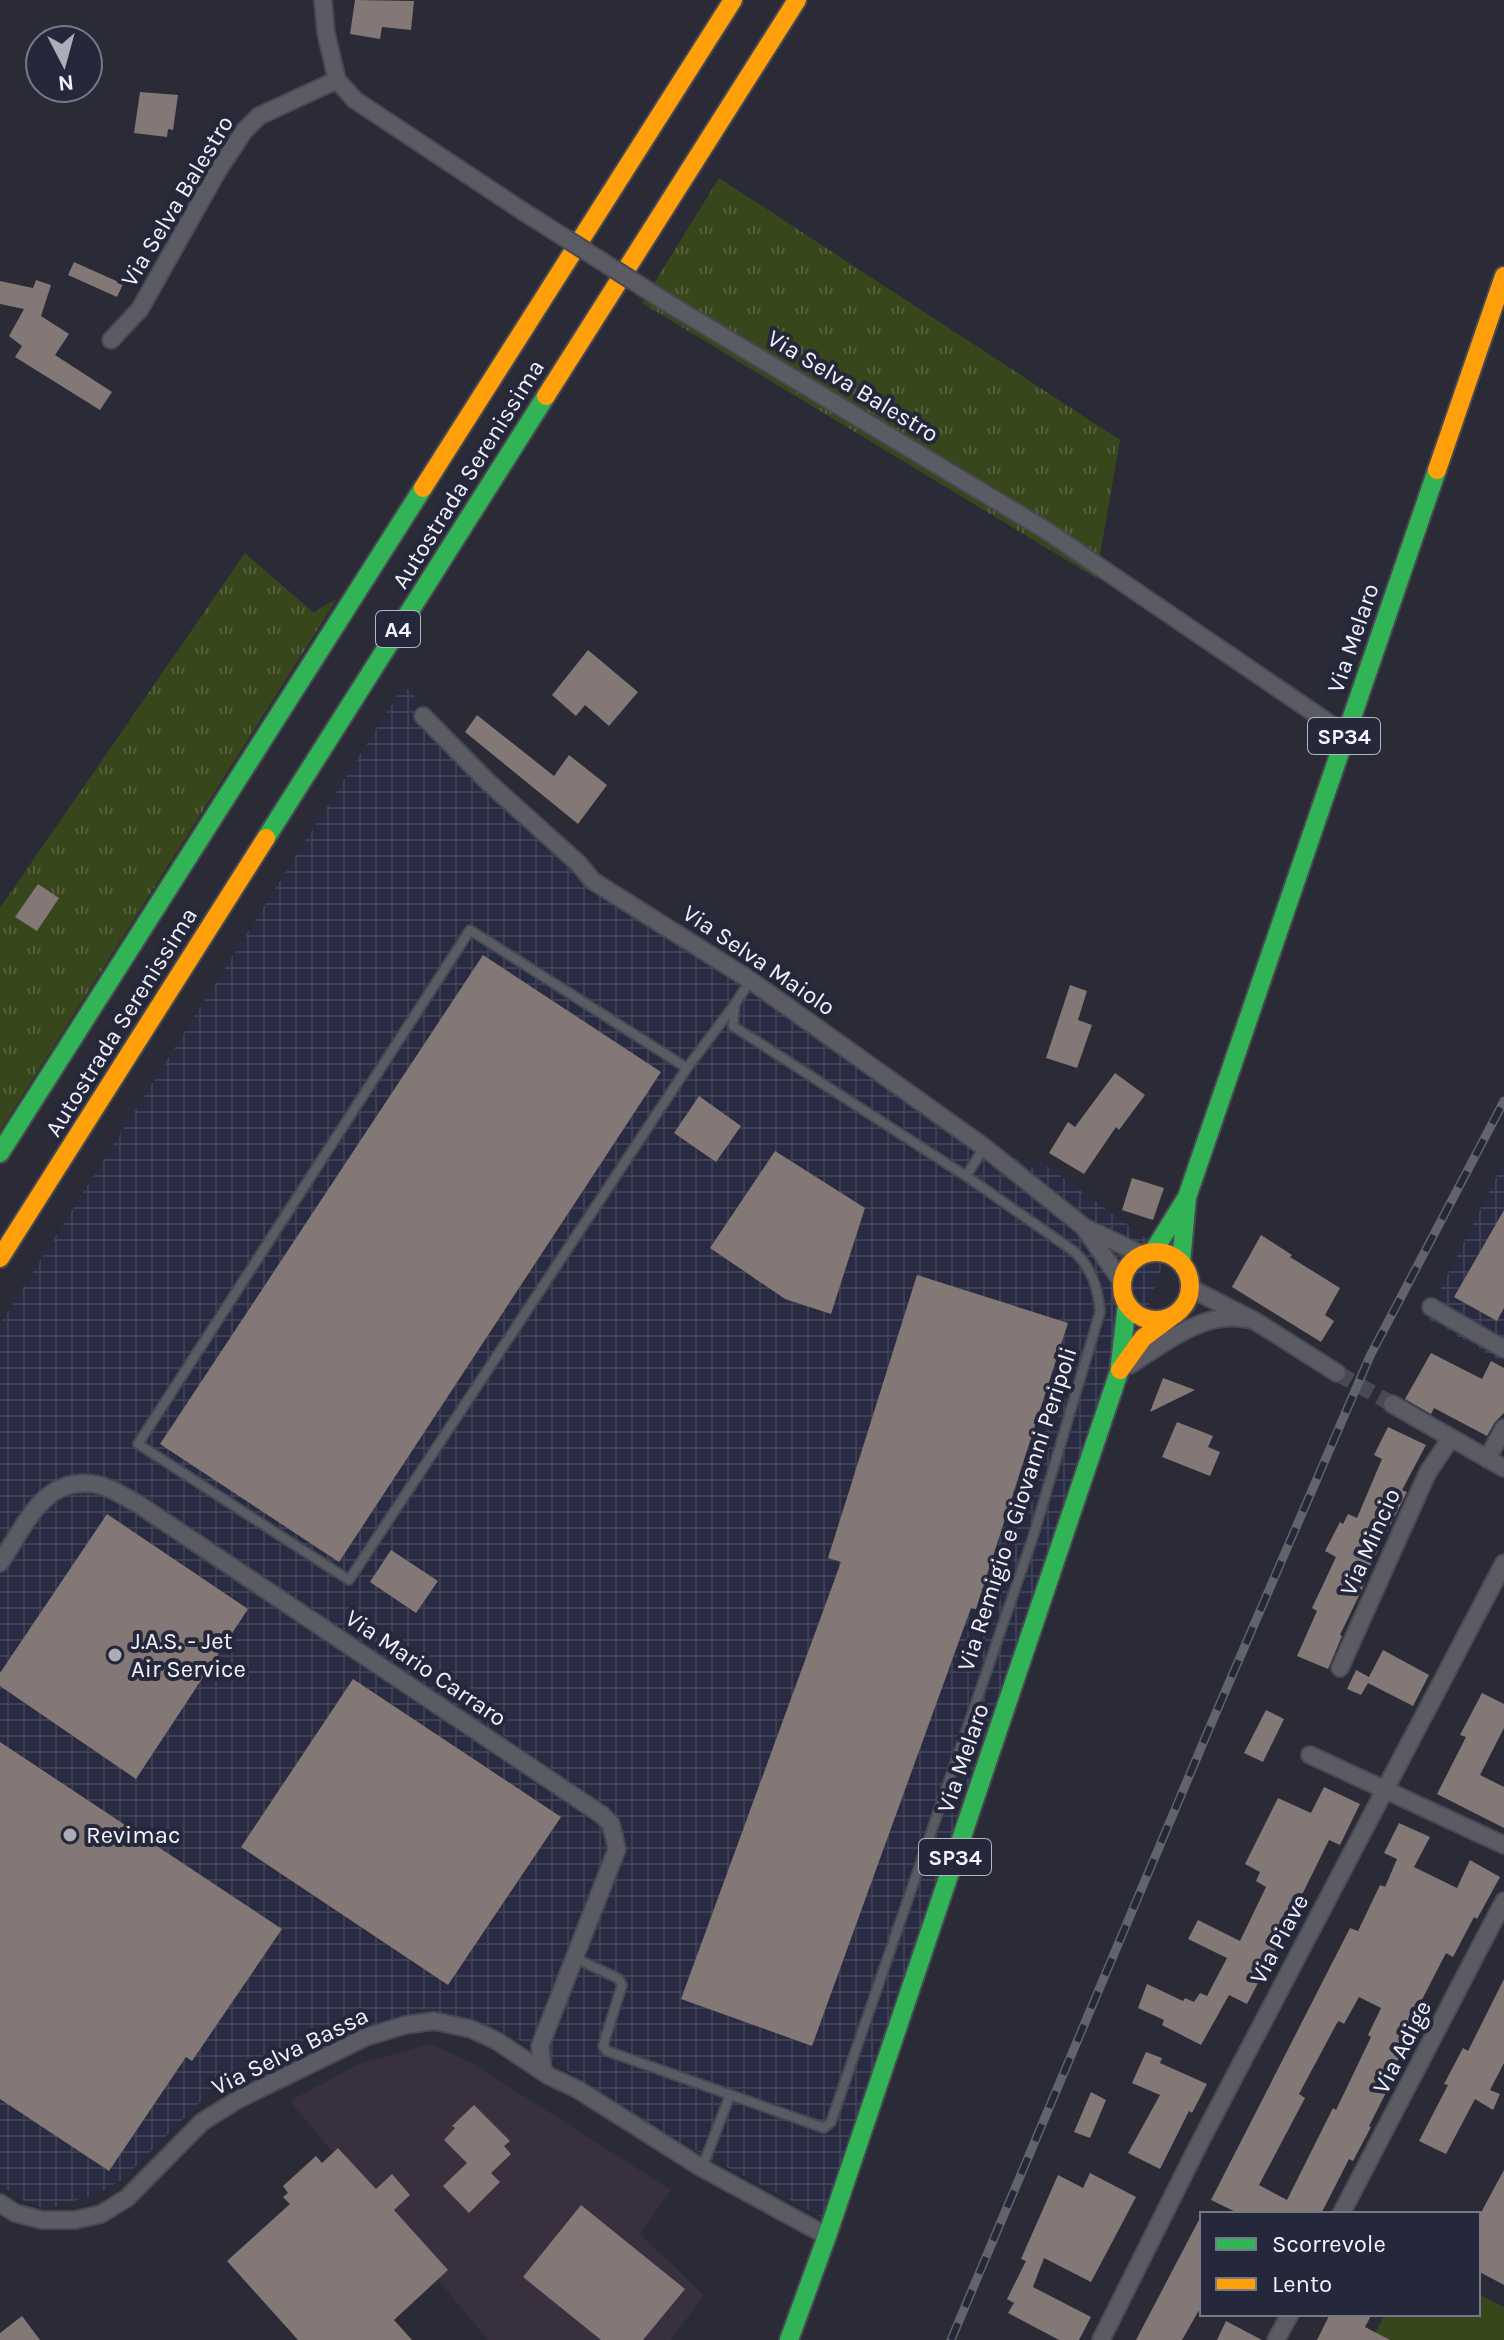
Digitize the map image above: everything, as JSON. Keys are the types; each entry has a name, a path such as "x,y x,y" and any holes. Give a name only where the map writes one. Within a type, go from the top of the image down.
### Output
{"main road":[{"name":"Autostrada Serenissima","path":"0,1153 733,0"},
{"name":"Autostrada Serenissima","path":"0,1258 797,0"},
{"name":"Via Melaro","path":"1119,1372 1143,1338 1182,1308 1190,1288 1181,1262 1187,1197 1504,276"},
{"name":"Via Melaro","path":"789,2340 827,2236 1119,1372 1127,1304 1122,1282 1129,1266 1148,1253 1187,1197"},
{"path":"1148,1253 1173,1256 1181,1262"},
{"path":"1127,1304 1143,1317 1163,1319 1173,1315"}],"street":[{"path":"323,0 326,33 337,80"},
{"name":"Via Selva Balestro","path":"111,340 140,309 217,172 244,131 259,116 337,80 355,100 521,210 666,302 1047,531 1345,734"},
{"name":"Via Selva Maiolo","path":"423,716 489,783 578,863 593,881 750,980 984,1147 1084,1227 1148,1253"},
{"name":"Via Selva Maiolo","path":"1084,1227 1122,1282"},
{"path":"1190,1288 1255,1321 1337,1373"},
{"path":"1431,1307 1504,1349"},
{"path":"1119,1372 1202,1323 1229,1316 1255,1321"},
{"path":"1392,1404 1504,1468"},
{"path":"1487,1459 1504,1428"},
{"name":"Via Mincio","path":"1340,1668 1428,1472 1451,1438"},
{"name":"Via Mario Carraro","path":"0,1563 46,1495 77,1483 101,1485 151,1513 602,1815 611,1824 617,1849 540,2046 543,2071 549,2076"},
{"name":"Via Piave","path":"1101,2340 1206,2131 1504,1563"},
{"path":"1310,1755 1504,1845"},
{"name":"Via Adige","path":"1342,2212 1504,1901"},
{"name":"Via Selva Bassa","path":"0,2203 15,2213 42,2220 75,2220 101,2214 127,2198 202,2122 237,2100 366,2037 405,2025 434,2021 471,2029 497,2041 702,2168 827,2236"},
{"path":"1276,2340 1289,2316"}],"lane":[{"path":"687,1068 470,930 138,1444 349,1580 687,1068 750,980"},
{"name":"Via Remigio e Giovanni Peripoli","path":"575,1958 619,1979 622,1985 603,2046 607,2051 824,2128 831,2122 1032,1540 1100,1312 1094,1279 1086,1263 1075,1252 966,1176 733,1026 735,1004"},
{"path":"966,1176 984,1147"},
{"path":"702,2168 730,2095"}],"shaded area":[{"path":"404,685 484,772 580,868 882,1086 1033,1168 1040,1161 1150,1241 1169,1246 829,2221 651,2127 532,2047 490,2026 424,2010 349,2031 219,2083 123,2179 95,2195 44,2209 18,2198 0,2184 0,1324"},
{"path":"1504,1165 1504,1363 1426,1318"},
{"path":"430,2044 470,2062 671,2190 640,2234 704,2295 671,2340 488,2340 290,2101 359,2064"}],"green space":[{"path":"719,178 1120,440 1096,578 642,303"},
{"path":"245,553 314,613 337,599 0,1131 0,908"},
{"path":"1480,2295 1504,2307 1504,2340 1371,2340 1384,2316 1480,2316"}],"building":[{"path":"355,0 414,1 411,30 382,27 380,39 350,34"},
{"path":"140,92 178,95 173,130 168,129 167,137 134,133"},
{"path":"74,262 123,284 117,297 68,275"},
{"path":"36,280 51,285 41,316 69,334 55,355 112,392 100,410 15,357 22,346 9,336 24,309 0,304 0,281 33,288"},
{"path":"588,650 638,692 609,726 585,705 576,716 552,695"},
{"path":"477,715 554,776 569,755 607,785 578,824 465,732"},
{"path":"38,884 59,898 37,931 15,917"},
{"path":"483,955 661,1072 339,1562 160,1444"},
{"path":"1070,985 1087,991 1078,1020 1092,1025 1077,1068 1046,1058"},
{"path":"1115,1073 1145,1095 1119,1130 1116,1127 1084,1174 1049,1153 1068,1122 1075,1127"},
{"path":"699,1096 741,1126 716,1162 674,1133"},
{"path":"775,1151 865,1208 831,1314 785,1299 710,1248"},
{"path":"1132,1178 1164,1188 1153,1220 1122,1210"},
{"path":"1504,1210 1504,1308 1497,1321 1454,1297"},
{"path":"1261,1235 1340,1288 1325,1315 1334,1321 1321,1342 1232,1287"},
{"path":"917,1275 1068,1323 976,1609 971,1608 812,2046 681,1999 841,1562 828,1558"},
{"path":"1431,1353 1482,1379 1491,1361 1504,1368 1504,1413 1487,1436 1434,1408 1431,1414 1405,1399"},
{"path":"1163,1378 1195,1390 1150,1412"},
{"path":"1177,1422 1213,1436 1208,1447 1220,1452 1210,1476 1162,1457"},
{"path":"1388,1427 1426,1445 1402,1490 1407,1492 1362,1582 1365,1583 1340,1635 1328,1669 1297,1656 1317,1611 1312,1608 1336,1557 1325,1551 1340,1522 1343,1524 1348,1514 1357,1518 1382,1459 1374,1455"},
{"name":"J.A.S. - Jet Air Service","path":"107,1514 248,1609 136,1779 0,1686 0,1673"},
{"path":"391,1550 438,1581 416,1613 370,1582"},
{"path":"1383,1650 1429,1675 1413,1706 1368,1683 1361,1695 1347,1689 1356,1670 1369,1677"},
{"path":"353,1679 561,1817 448,1985 241,1847"},
{"path":"1482,1693 1504,1704 1504,1728 1480,1775 1504,1787 1504,1828 1437,1794 1466,1737 1460,1735"},
{"path":"1266,1710 1284,1719 1263,1762 1244,1753"},
{"name":"Revimac","path":"0,1742 282,1929 192,2061 186,2057 109,2171 0,2099"},
{"path":"1324,1787 1360,1804 1340,1845 1329,1840 1291,1917 1295,1919 1247,2004 1229,1995 1201,2045 1162,2025 1164,2020 1138,2008 1147,1984 1183,2001 1185,1998 1194,2002 1200,1993 1207,1996 1227,1958 1188,1939 1198,1920 1240,1941 1266,1887 1256,1881 1260,1872 1245,1864 1278,1798 1311,1813"},
{"path":"1399,1823 1430,1837 1414,1867 1457,1888 1470,1860 1500,1877 1453,1957 1446,1953 1411,2021 1415,2023 1391,2075 1394,2077 1353,2161 1349,2159 1322,2212 1236,2212 1211,2200 1350,1928 1358,1931 1380,1885 1385,1887 1397,1859 1384,1853","holes":["1359,1997 1381,2008 1368,2035 1371,2037 1336,2110 1333,2108 1287,2200 1259,2185 1305,2098 1299,2094 1337,2023 1344,2024"]},
{"path":"1504,1979 1504,2063 1490,2090 1500,2094 1493,2110 1475,2099 1446,2154 1419,2141 1448,2085 1444,2084 1463,2048 1468,2051"},
{"path":"1146,2052 1162,2058 1160,2063 1207,2084 1192,2113 1189,2111 1160,2169 1128,2153 1160,2095 1132,2083"},
{"path":"1091,2092 1106,2100 1090,2138 1074,2132"},
{"path":"474,2105 510,2141 504,2146 511,2154 491,2173 500,2182 469,2213 443,2186 467,2163 444,2140 455,2128 452,2126"},
{"path":"338,2148 376,2189 392,2174 410,2195 394,2210 448,2270 394,2320 412,2340 298,2340 227,2261 290,2204 283,2197 288,2193 283,2186 316,2156 322,2163"},
{"path":"1504,2170 1504,2285 1480,2272 1480,2214"},
{"path":"1090,2173 1136,2197 1091,2282 1044,2258 1033,2287 1091,2317 1079,2340 1059,2340 1008,2313 1014,2303 1007,2299 1026,2261 1021,2259 1058,2175 1083,2188"},
{"path":"581,2205 685,2289 643,2340 601,2340 523,2277"},
{"path":"1200,2218 1200,2308 1182,2340 1136,2340"},
{"path":"22,2316 40,2340 0,2340 0,2333"},
{"path":"1329,2316 1371,2316 1365,2327 1390,2340 1317,2340"},
{"path":"1226,2321 1262,2340 1217,2340"}],"tunnel":[{"path":"1337,1373 1392,1404"}],"railway":[{"path":"951,2340 1370,1356 1504,1101"}],"traffic: fast":[{"path":"266,838 546,396"},
{"path":"1153,1252 1187,1197 1437,470"},
{"path":"0,1153 423,488"},
{"path":"1181,1262 1187,1197"},
{"path":"789,2340 827,2236 1119,1372 1127,1304"}],"traffic: slow":[{"path":"423,488 733,0"},
{"path":"546,396 797,0"},
{"path":"1437,470 1504,276"},
{"path":"0,1258 266,838"},
{"path":"1156,1252 1180,1262 1190,1286 1180,1310 1156,1320 1132,1310 1122,1286 1132,1262 1156,1252"},
{"path":"1120,1370 1143,1338 1171,1317"}],"place":[{"name":"J.A.S. - Jet Air Service","path":"115,1655"},
{"name":"Revimac","path":"70,1835"}]}
